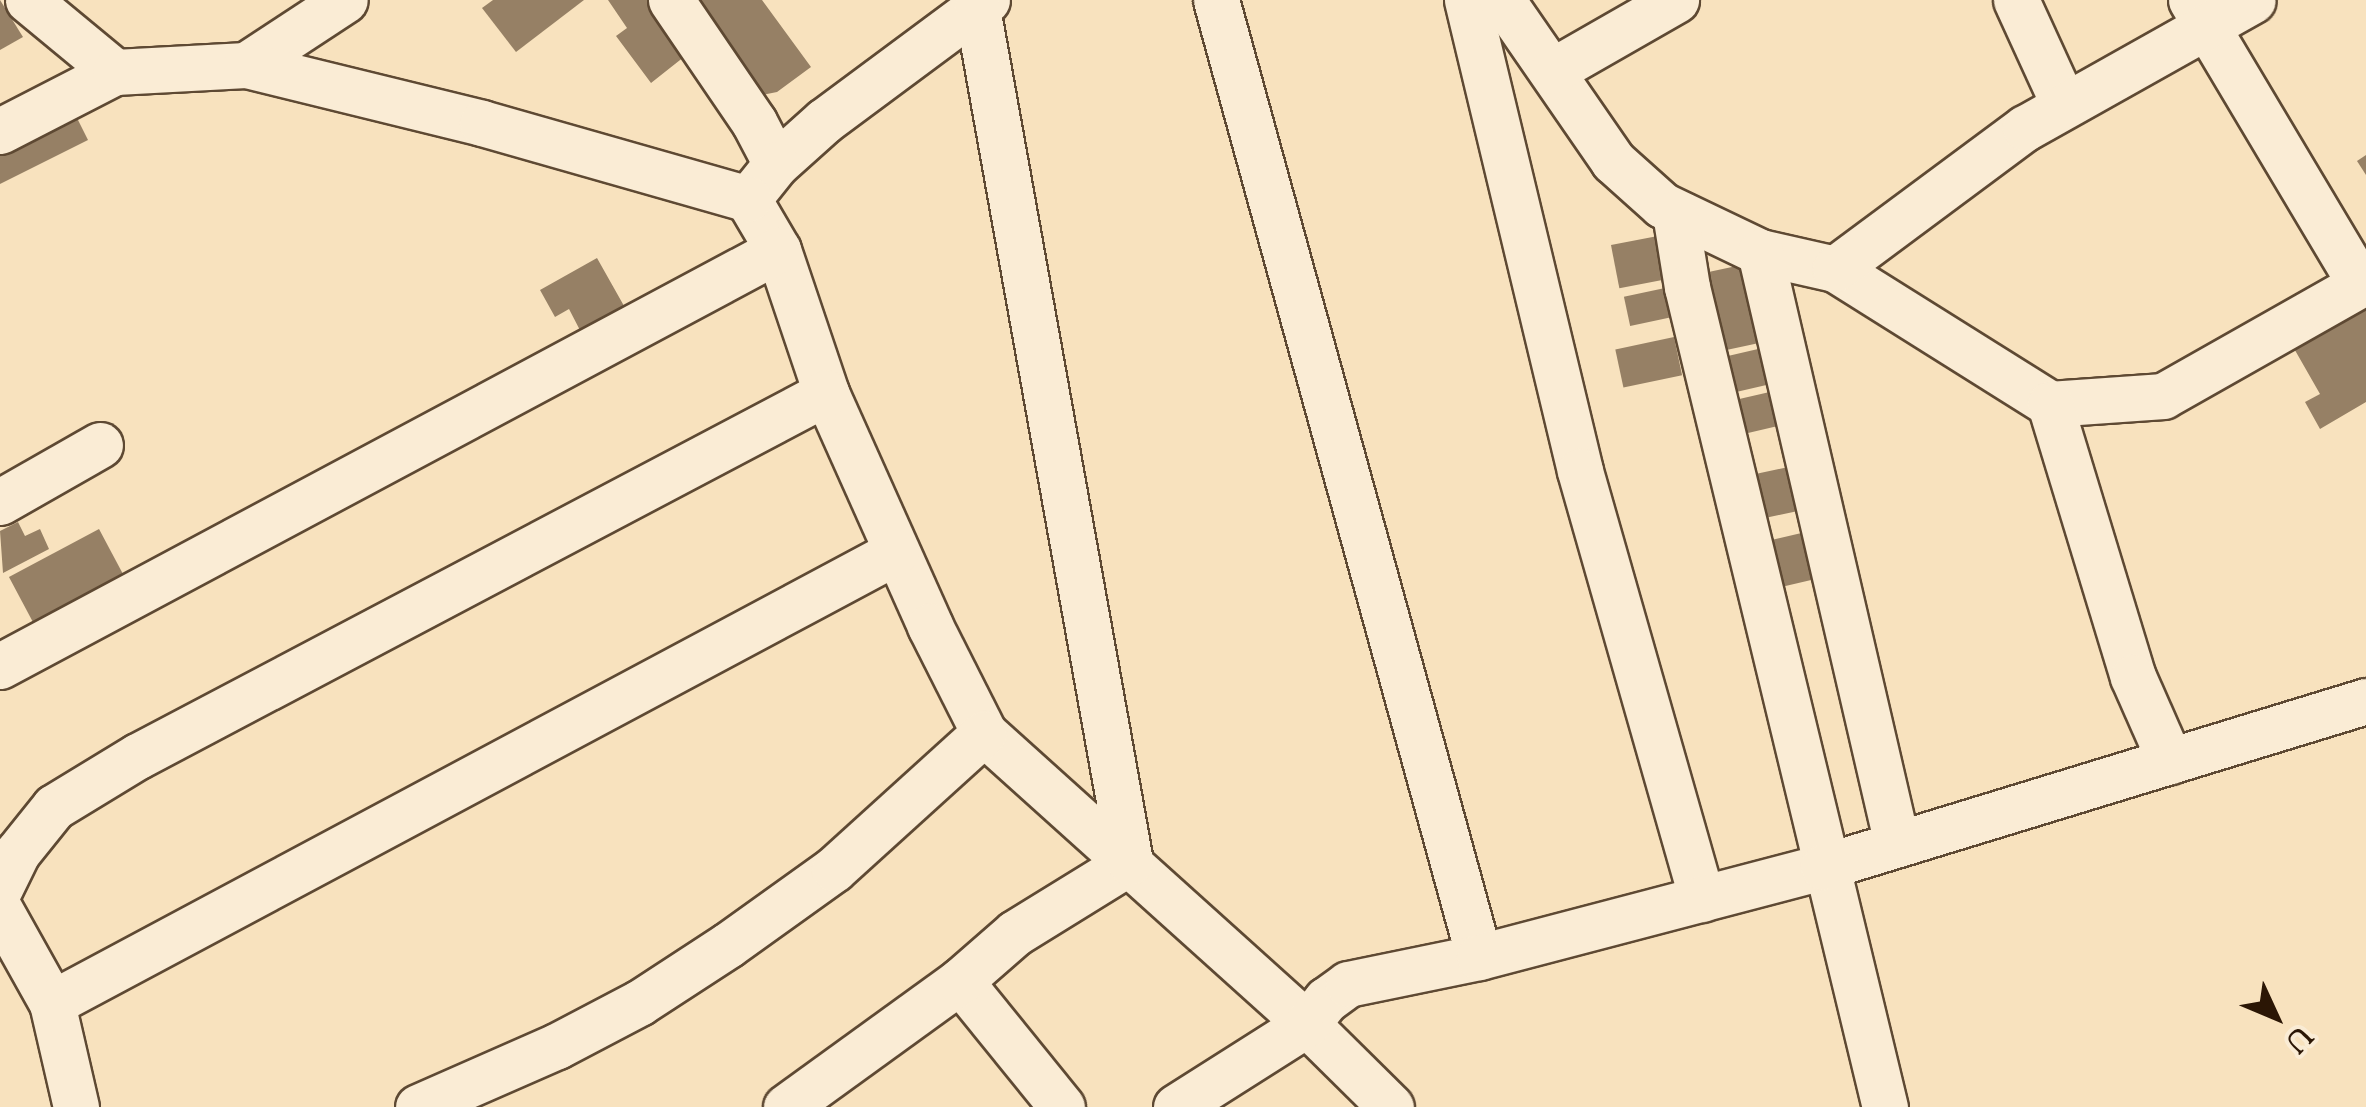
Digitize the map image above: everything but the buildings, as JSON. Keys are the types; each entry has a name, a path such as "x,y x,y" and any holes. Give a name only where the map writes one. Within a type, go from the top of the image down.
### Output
{"street":[{"path":"28,0 115,72"},
{"path":"246,64 345,0"},
{"path":"671,0 754,122 776,164"},
{"path":"1216,0 1479,957"},
{"path":"1467,0 1580,472 1702,899"},
{"path":"1502,0 1614,161 1675,214 1760,252 1835,269 2050,404 2163,396 2190,385 2363,282 2198,12"},
{"path":"1552,71 1676,0"},
{"path":"2016,0 2064,105"},
{"path":"1835,269 2025,128 2198,12 2253,0"},
{"path":"748,199 776,164 865,88 982,4 1130,862"},
{"path":"0,130 115,72 246,64 482,123 748,199 778,250 826,393 896,552 984,732 1307,1024 1391,1107"},
{"path":"1675,214 1686,287 1823,867 1885,1107"},
{"path":"0,666 778,250"},
{"path":"1760,252 1898,844"},
{"path":"0,888 41,820 121,766 826,393"},
{"path":"2050,404 2133,677 2170,760"},
{"path":"0,502 100,446"},
{"path":"52,1003 896,552"},
{"path":"1176,1107 1307,1024 1326,1000 1348,984 1479,957 1823,867 2366,701"},
{"path":"418,1107 574,1038 639,1003 728,945 834,869 984,732"},
{"path":"786,1107 844,1091 1014,934 1130,862"},
{"path":"0,910 52,1003 76,1107"},
{"path":"960,981 1062,1107"}]}
